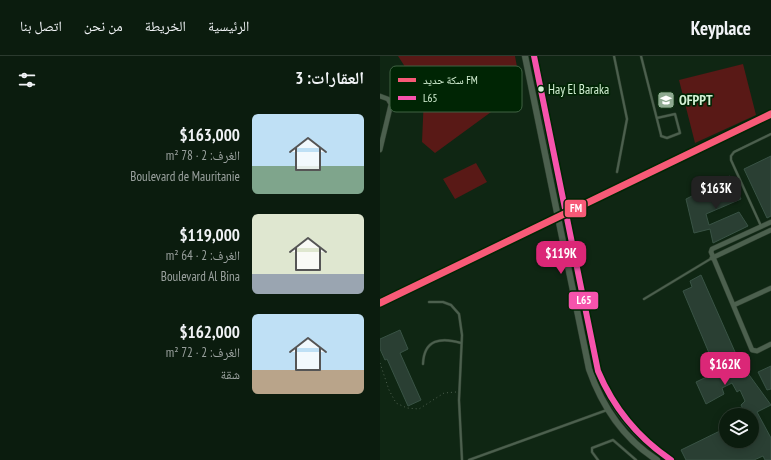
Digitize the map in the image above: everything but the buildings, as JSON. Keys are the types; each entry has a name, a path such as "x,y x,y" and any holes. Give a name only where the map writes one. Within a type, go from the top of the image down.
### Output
{"main road":[{"path":"525,56 589,369 596,389 618,425 631,439 657,460"},
{"path":"534,56 548,134 598,371 613,403 626,423 661,454 671,460"}],"street":[{"path":"380,96 388,99 390,102"},
{"path":"380,150 390,108"},
{"path":"771,222 712,249 712,256 752,350 757,351 771,344"},
{"path":"712,256 771,230"},
{"path":"734,305 771,288"}],"lane":[{"path":"614,56 627,120 617,172"},
{"path":"641,56 657,118 662,137 667,138 680,133 675,114 657,118"},
{"path":"761,227 731,160 731,156 734,152 771,134"},
{"path":"644,299 712,256"},
{"path":"429,302 443,302 451,305 459,314 461,343 459,392 462,460"},
{"path":"423,364 423,355 426,348 434,342 451,340 461,343"},
{"path":"469,460 608,410"},
{"path":"598,460 592,452 592,448 613,440 636,460"}],"path":[{"path":"380,363 389,390 396,403 407,408 419,408 444,393 459,392"}],"shaded area":[{"path":"398,56 515,56 517,66 404,66"},
{"path":"743,64 756,115 695,143 679,80"},
{"path":"423,112 491,112 435,153 422,142"},
{"path":"476,163 487,182 455,199 443,179"}],"railway":[{"path":"581,207 771,117"}],"rail line":[{"name":"FM","path":"380,303 771,114"}],"transit line":[{"name":"L65","path":"534,56 598,371 611,398 637,432 671,460"}],"place":[{"name":"Hay El Baraka","path":"541,89"},
{"name":"OFPPT","path":"666,100"}]}
